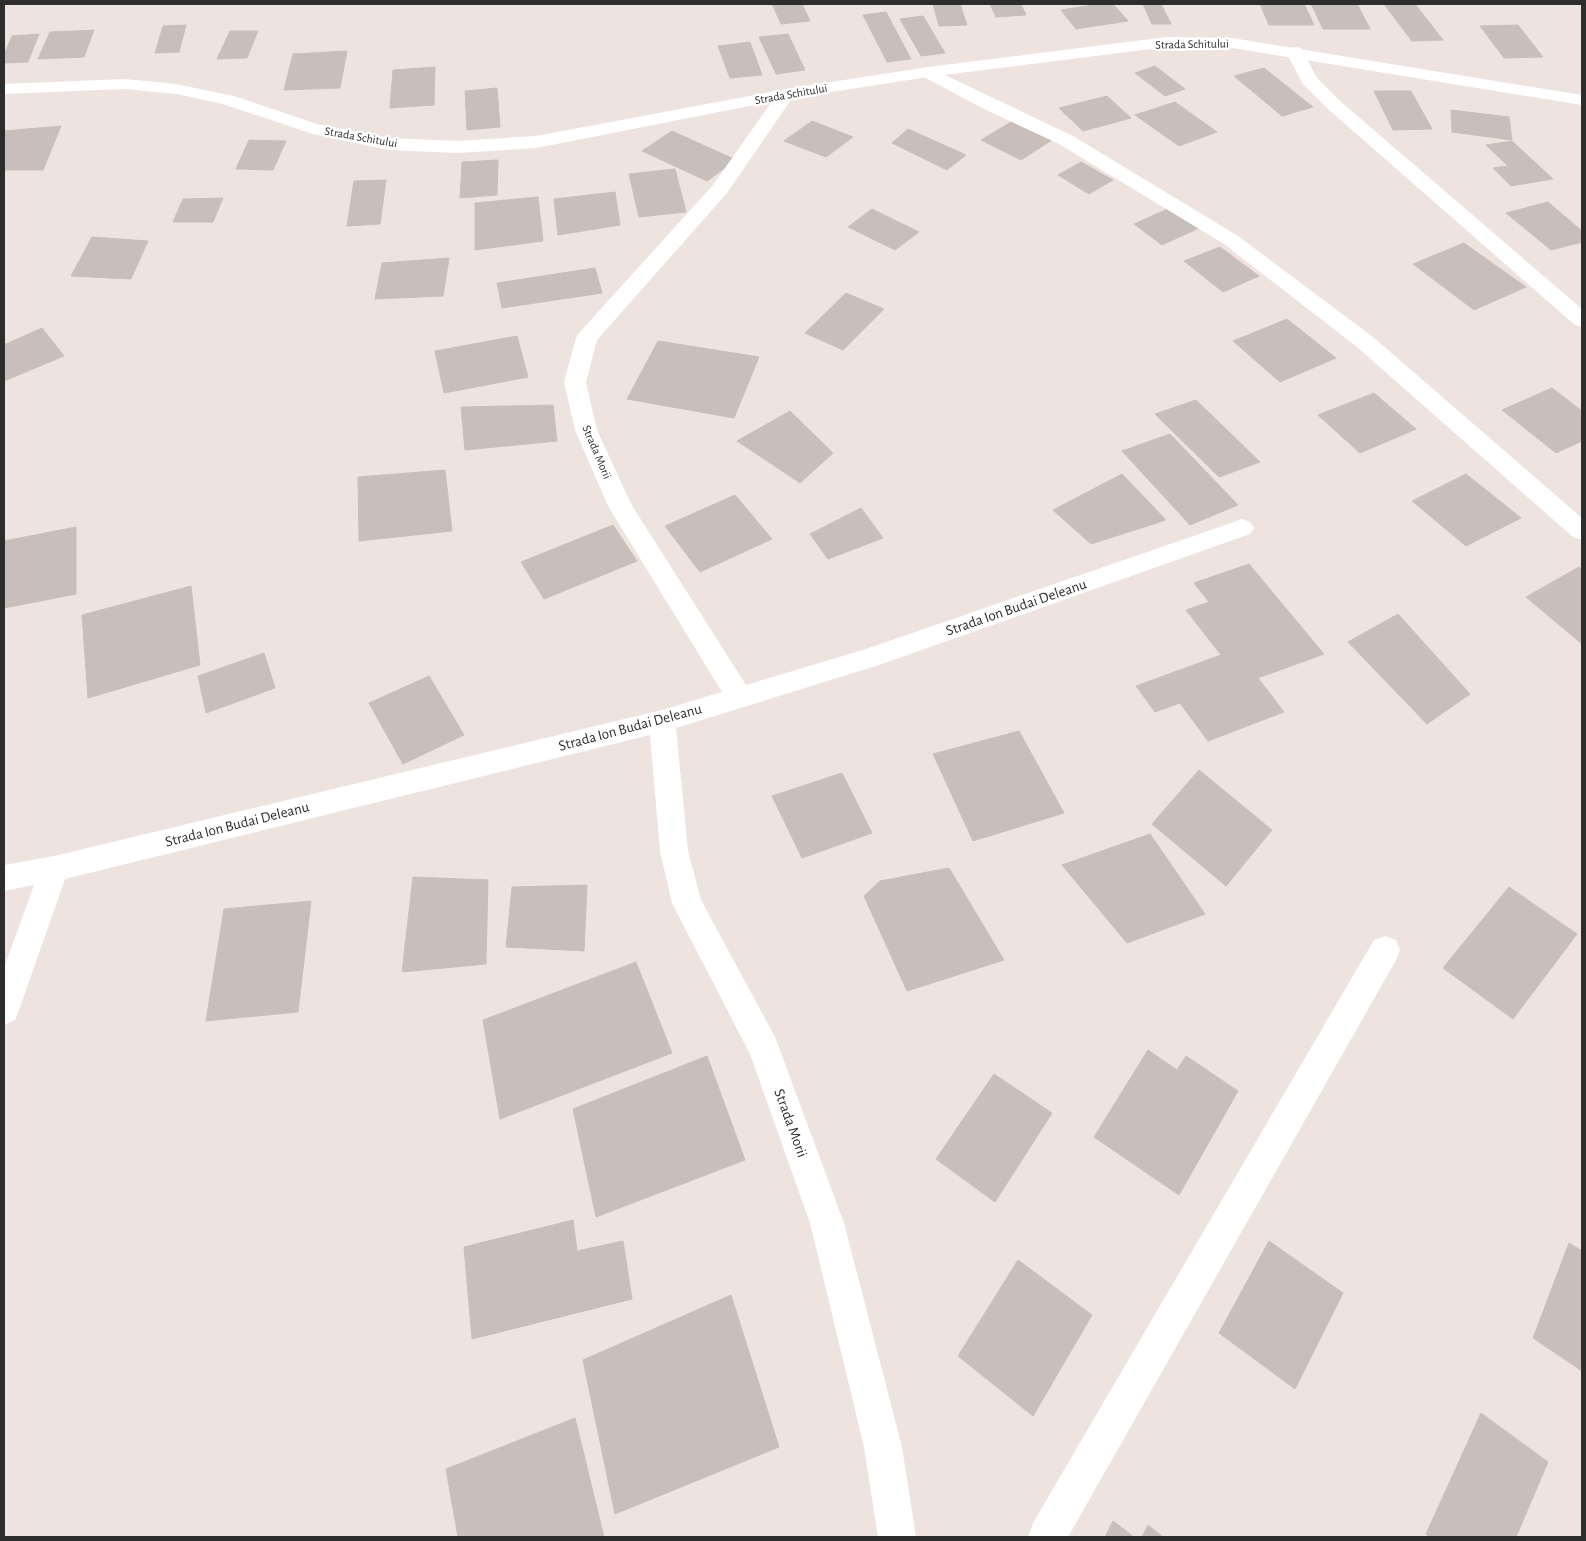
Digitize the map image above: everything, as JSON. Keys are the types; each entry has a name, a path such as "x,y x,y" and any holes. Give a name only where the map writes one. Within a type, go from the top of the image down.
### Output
{"street":[{"name":"Strada Schitului","path":"4,89 125,84 176,89 228,100 313,128 389,144 457,147 536,142 786,94 928,72 1167,42 1232,43 1582,100"},
{"path":"1295,52 1310,80 1334,105 1582,320"},
{"path":"928,72 990,105 1066,140 1231,240 1365,342 1582,531"},
{"name":"Strada Morii","path":"740,698 620,506 586,430 575,382 587,338 720,189 786,94"},
{"name":"Strada Ion Budai Deleanu","path":"4,878 54,869 662,721 870,658 1242,528"},
{"name":"Strada Morii","path":"662,721 674,851 686,903 764,1048 827,1223 883,1447 897,1537"},
{"path":"4,1010 54,869"},
{"path":"1047,1537 1385,950"}],"building":[{"path":"772,4 802,4 810,21 781,24"},
{"path":"933,4 960,4 967,25 939,26"},
{"path":"990,4 1021,4 1026,15 996,17"},
{"path":"1113,4 1128,21 1076,29 1061,10"},
{"path":"1143,4 1161,4 1171,24 1152,24"},
{"path":"1260,4 1304,4 1314,25 1269,25"},
{"path":"1311,4 1357,4 1370,29 1323,29"},
{"path":"1384,4 1415,4 1443,40 1412,41"},
{"path":"886,12 911,59 887,62 863,15"},
{"path":"923,16 945,53 921,56 900,19"},
{"path":"186,25 179,52 155,53 163,26"},
{"path":"1518,25 1543,57 1504,58 1480,26"},
{"path":"94,30 84,57 38,59 50,32"},
{"path":"230,31 258,31 247,58 217,59"},
{"path":"39,34 28,62 4,63 4,55 12,36"},
{"path":"788,34 805,70 776,74 759,37"},
{"path":"750,42 762,75 730,78 718,46"},
{"path":"347,51 340,88 284,90 293,54"},
{"path":"1155,66 1185,89 1165,96 1135,73"},
{"path":"435,67 434,105 390,108 393,70"},
{"path":"1264,68 1313,107 1282,116 1234,76"},
{"path":"497,88 500,127 467,130 465,91"},
{"path":"1374,91 1411,91 1432,129 1393,130"},
{"path":"1107,96 1131,118 1083,131 1059,108"},
{"path":"1175,102 1217,132 1179,146 1135,115"},
{"path":"1451,110 1509,117 1512,140 1452,132"},
{"path":"1016,119 1055,138 1021,160 981,140"},
{"path":"812,121 853,137 826,157 784,141"},
{"path":"61,126 43,170 4,170 4,131"},
{"path":"908,129 966,155 947,170 892,143"},
{"path":"672,131 736,160 707,181 642,151"},
{"path":"249,140 286,141 273,170 236,169"},
{"path":"1512,141 1553,179 1511,186 1493,168 1508,166 1486,145"},
{"path":"498,160 497,195 460,198 462,162"},
{"path":"1081,162 1113,180 1089,194 1058,175"},
{"path":"675,169 686,212 639,217 629,174"},
{"path":"386,180 380,224 347,226 354,181"},
{"path":"615,192 620,225 558,235 554,199"},
{"path":"538,197 543,241 475,250 475,203"},
{"path":"223,198 213,222 173,222 183,199"},
{"path":"1548,202 1582,231 1582,242 1551,250 1506,213"},
{"path":"1170,208 1199,228 1162,245 1134,224"},
{"path":"872,209 919,232 895,250 848,227"},
{"path":"92,237 148,241 131,279 71,276"},
{"path":"1464,243 1526,287 1474,310 1413,264"},
{"path":"1220,247 1259,276 1223,292 1184,261"},
{"path":"449,258 443,296 375,299 382,263"},
{"path":"595,268 602,293 502,308 497,283"},
{"path":"846,293 884,309 843,350 805,333"},
{"path":"1287,319 1336,358 1280,382 1233,341"},
{"path":"42,328 64,356 4,381 4,345"},
{"path":"517,336 528,377 444,393 435,351"},
{"path":"658,341 759,357 734,418 627,399"},
{"path":"1552,388 1582,411 1582,441 1556,453 1502,410"},
{"path":"1374,393 1416,429 1360,453 1318,415"},
{"path":"1196,400 1260,462 1219,477 1155,414"},
{"path":"553,405 557,441 465,450 461,407"},
{"path":"790,411 833,453 800,483 737,441"},
{"path":"1170,434 1238,505 1190,525 1122,451"},
{"path":"445,470 452,531 359,541 358,477"},
{"path":"1122,474 1166,520 1091,544 1053,510"},
{"path":"1466,474 1521,518 1466,546 1412,501"},
{"path":"735,495 772,539 700,572 665,526"},
{"path":"861,508 883,538 828,559 810,534"},
{"path":"613,525 637,561 544,599 521,562"},
{"path":"76,527 76,594 4,608 4,541"},
{"path":"1249,564 1324,654 1258,678 1284,712 1208,741 1180,703 1155,712 1136,686 1221,655 1186,610 1209,602 1194,583"},
{"path":"1579,567 1582,570 1582,644 1526,597"},
{"path":"191,586 200,665 88,698 82,615"},
{"path":"1398,614 1470,694 1427,724 1348,642"},
{"path":"264,653 275,688 206,713 198,676"},
{"path":"429,676 464,735 403,764 369,703"},
{"path":"1019,731 1064,813 973,841 933,754"},
{"path":"1199,770 1272,830 1226,886 1152,824"},
{"path":"842,773 872,833 802,858 772,796"},
{"path":"1150,834 1205,914 1127,943 1062,865"},
{"path":"949,868 1004,960 907,991 864,896 880,881"},
{"path":"413,877 488,880 486,964 402,972"},
{"path":"587,885 584,951 506,947 512,887"},
{"path":"1509,887 1577,934 1513,1019 1443,968"},
{"path":"311,901 298,1012 206,1021 224,909"},
{"path":"636,962 672,1053 500,1119 483,1020"},
{"path":"1148,1050 1177,1070 1186,1056 1238,1091 1179,1195 1094,1137"},
{"path":"707,1056 745,1160 596,1217 573,1109"},
{"path":"994,1074 1052,1113 995,1202 936,1159"},
{"path":"573,1220 577,1251 623,1241 632,1299 472,1339 464,1247"},
{"path":"1269,1241 1343,1293 1295,1389 1219,1333"},
{"path":"1569,1243 1582,1251 1582,1371 1533,1338"},
{"path":"1018,1260 1092,1315 1033,1416 958,1356"},
{"path":"731,1295 779,1447 615,1514 583,1360"},
{"path":"1481,1413 1548,1462 1516,1537 1430,1537 1426,1534"},
{"path":"575,1418 604,1537 458,1537 446,1469"},
{"path":"1113,1521 1134,1537 1105,1537"},
{"path":"1148,1525 1163,1537 1142,1537"}]}
